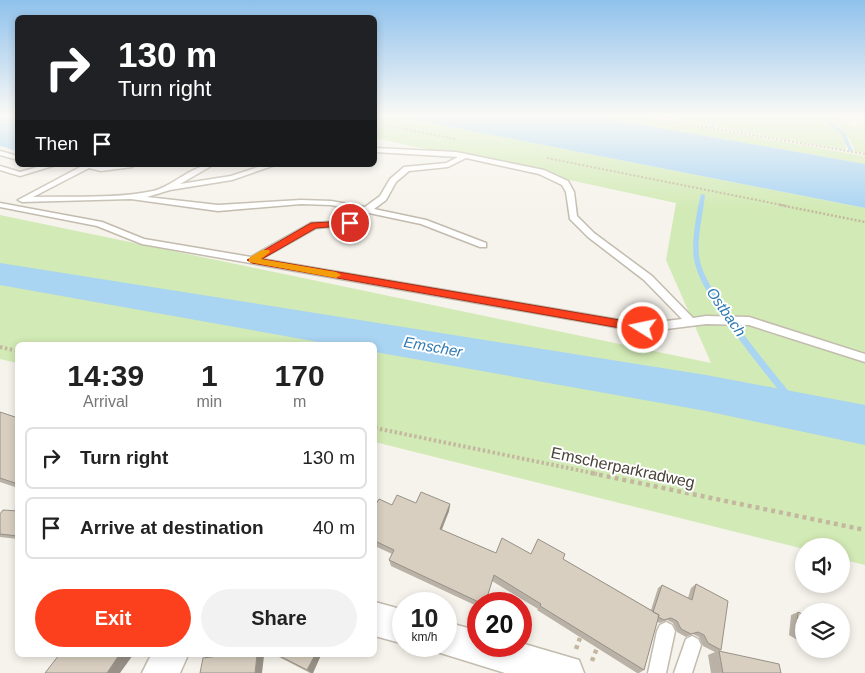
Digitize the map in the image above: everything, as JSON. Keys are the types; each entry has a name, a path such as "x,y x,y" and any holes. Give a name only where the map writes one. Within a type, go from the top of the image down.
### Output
{"street":[{"path":"377,620 392,624"},
{"path":"457,642 566,673"},
{"path":"160,673 170,657"}],"lane":[{"path":"377,150 465,156 541,172 565,183 570,192 573,217 591,235 648,278 691,322"},
{"path":"0,153 15,157"},
{"path":"252,260 314,225 350,223 383,198 393,181 407,169 448,165 465,156"},
{"path":"0,168 20,174 42,167"},
{"path":"5,205 22,200 85,167"},
{"path":"95,167 101,169 116,167"},
{"path":"164,190 205,167"},
{"path":"131,197 232,178 265,167"},
{"path":"22,200 131,197 218,208 301,202 331,203 423,222 483,245"},
{"path":"5,205 99,224 142,241 643,328 706,320 749,321 865,358"},
{"path":"657,673 666,631"},
{"path":"683,673 692,645"}],"path":[{"path":"832,148 865,154"},
{"path":"538,156 865,222"},
{"path":"0,347 15,350"},
{"name":"Emscherparkradweg","path":"377,428 865,530"}],"green space":[{"path":"423,148 561,148 865,208 865,565 850,561 850,538 795,538 795,547 377,442 377,342 15,342 15,363 0,359 0,215 711,363 666,260 676,203"},
{"path":"776,148 822,148 865,156 865,164"},
{"path":"854,148 865,148 865,153 855,152"}],"water":[{"path":"561,148 776,148 865,164 865,208"}],"building":[{"path":"0,412 15,417 15,483 0,478"},
{"path":"421,492 450,504 440,529 496,553 502,538 531,554 538,539 565,554 563,559 659,615 644,670 540,606 541,604 532,598 532,592 522,592 494,575 489,592 467,592 467,597 389,560 394,550 377,542 377,502 379,499 392,505 397,495 416,503"},
{"path":"3,510 15,511 15,536 0,534 0,514"},
{"path":"696,584 728,601 721,650 708,643 704,635 698,632 691,634 681,629 677,621 671,618 664,620 653,612 662,585 692,600"},
{"path":"719,651 779,664 781,673 723,673"},
{"path":"57,657 118,657 107,673 45,673"},
{"path":"257,657 255,673 200,673 203,658"},
{"path":"282,657 314,657 307,670"}],"waterway":[{"name":"Ostbach","path":"703,195 696,249 700,271 710,290 741,336 801,412"},
{"name":"Emscher","path":"0,274 706,393 865,425"}],"slow traffic":[{"path":"265,252 252,260 336,275"}],"route":[{"path":"350,223 314,225 252,260 643,328"}]}
